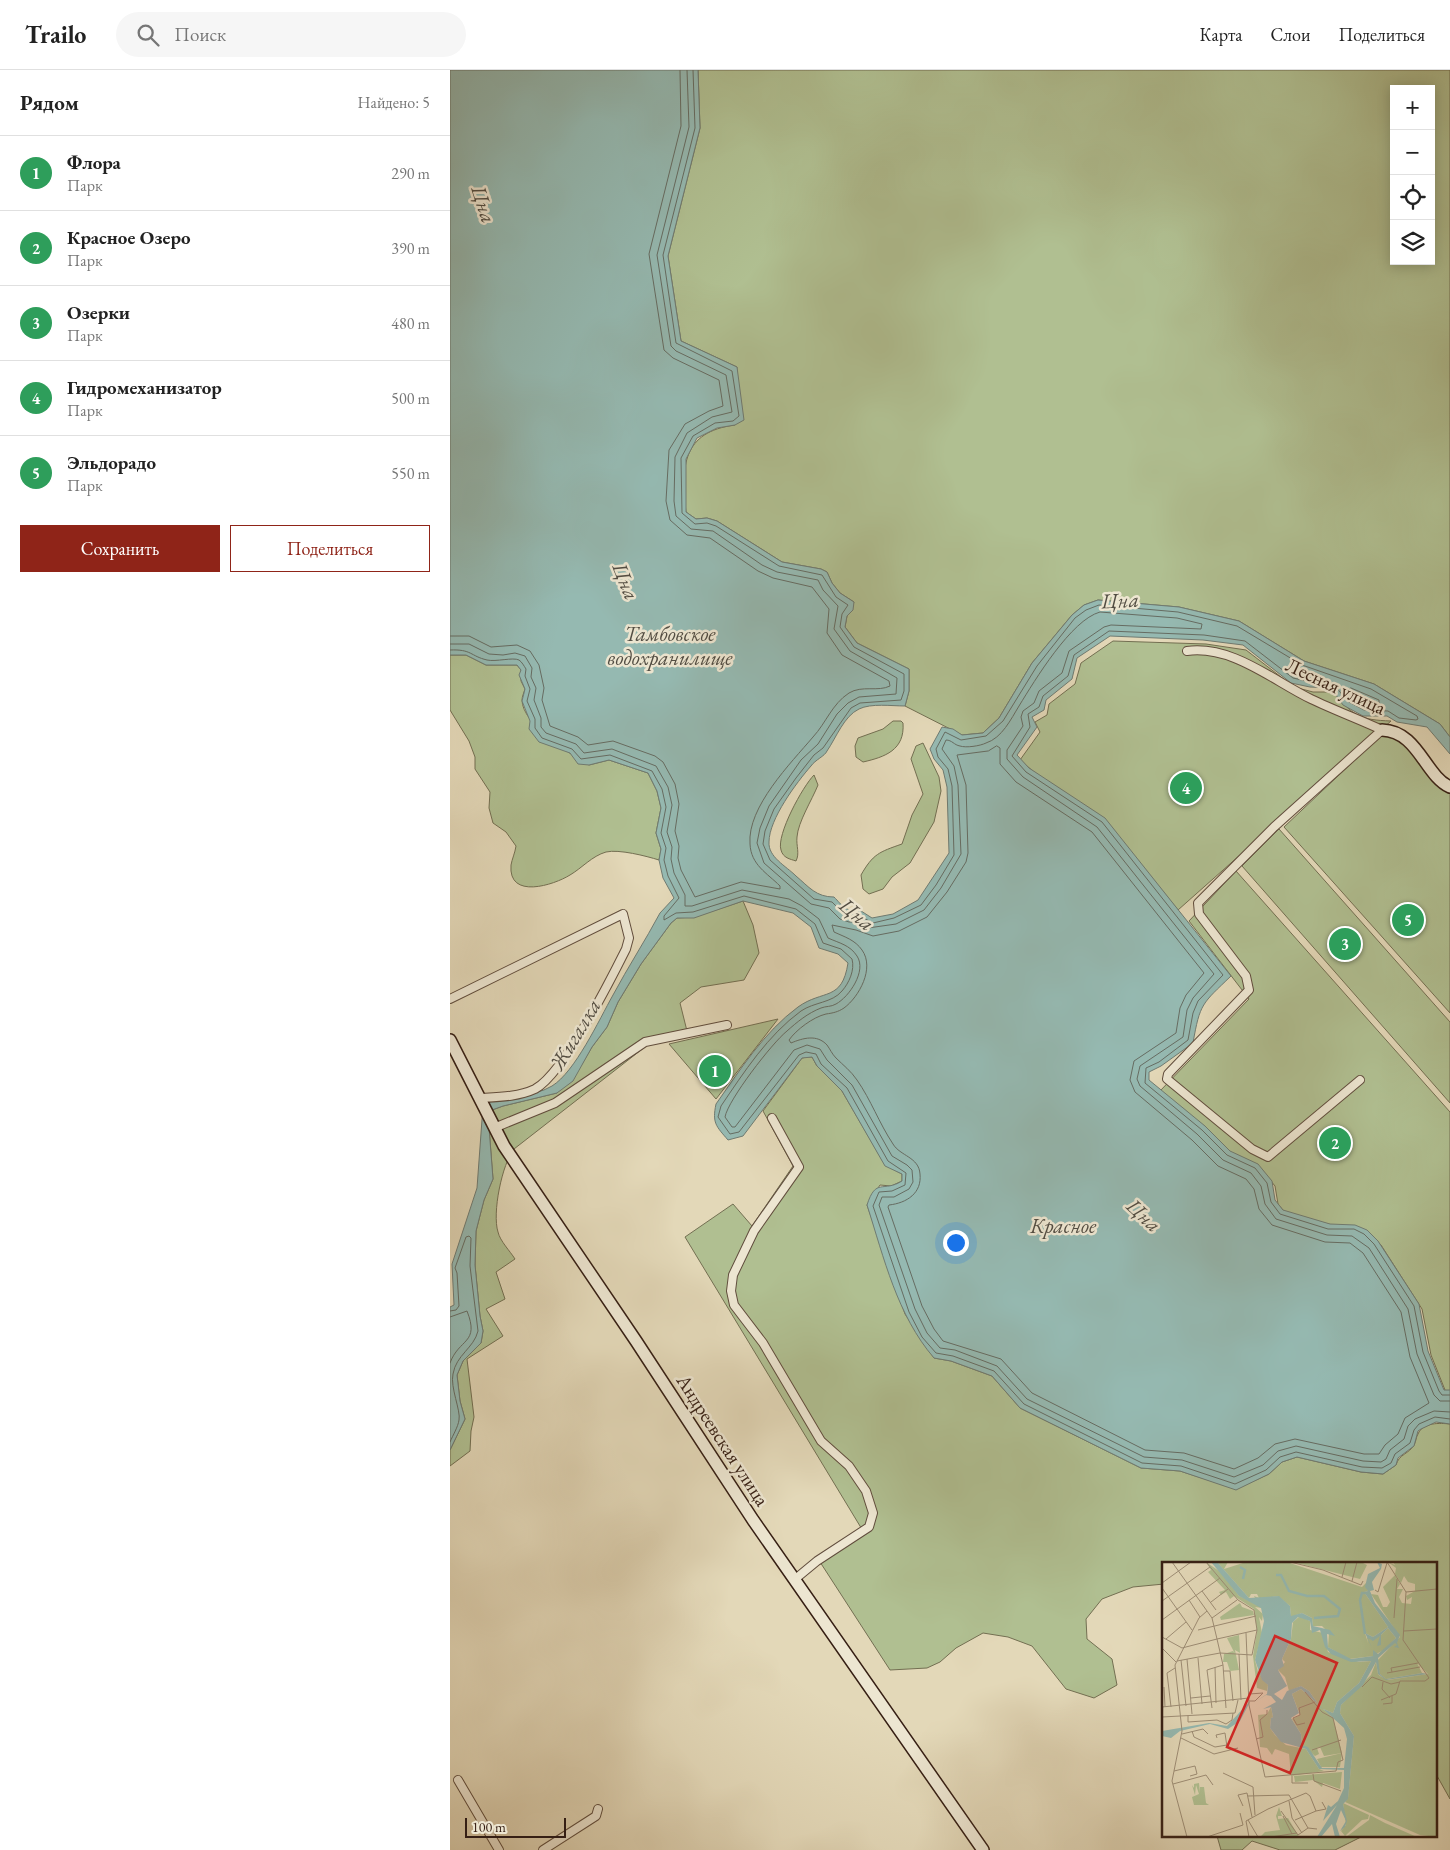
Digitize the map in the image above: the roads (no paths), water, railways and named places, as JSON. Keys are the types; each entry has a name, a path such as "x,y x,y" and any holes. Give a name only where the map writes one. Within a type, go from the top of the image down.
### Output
{"street":[{"name":"Лесная улица","path":"1187,650 1203,649 1238,660 1310,698 1382,730 1393,732 1404,738 1422,754 1442,784 1450,787"},
{"path":"1360,1080 1268,1157 1252,1149 1167,1080 1168,1074 1249,990 1246,976 1199,914 1198,903 1274,827 1382,730"},
{"path":"450,998 623,914 629,938 626,949 582,1031 556,1067 535,1089 508,1097 481,1101"},
{"path":"492,1124 555,1103 646,1042 727,1025"},
{"name":"Андреевская улица","path":"450,1040 455,1063 481,1101 492,1124 794,1580 983,1850"},
{"path":"772,1118 799,1167 754,1231 733,1275 731,1291 734,1305 763,1343 821,1441 849,1466 866,1491 873,1513 869,1526 817,1561 794,1580"},
{"path":"458,1780 499,1850"},
{"path":"543,1850 596,1816 598,1809"}],"water":[{"path":"450,70 698,70 700,128 668,256 681,341 737,367 744,420 735,425 717,428 697,438 686,459 686,512 696,519 707,518 717,521 782,562 821,569 827,572 832,583 840,593 854,602 853,610 847,616 845,627 857,643 909,669 909,691 905,706 869,706 854,712 845,722 826,753 813,764 799,781 785,801 774,823 769,842 771,852 778,861 813,891 828,897 834,897 847,909 858,909 872,918 893,914 918,900 949,853 947,787 943,770 934,759 930,749 942,727 953,729 962,735 983,733 999,718 1032,663 1072,615 1084,605 1098,600 1179,607 1239,621 1304,661 1374,684 1440,724 1450,737 1450,754 1427,727 1397,722 1387,716 1363,716 1343,705 1331,688 1310,687 1291,683 1243,645 1203,640 1110,636 1077,658 1072,679 1046,700 1044,710 1032,717 1037,727 1017,755 1029,768 1105,818 1231,976 1208,999 1200,1012 1193,1043 1161,1066 1149,1072 1149,1080 1205,1126 1230,1151 1258,1164 1272,1181 1275,1200 1283,1210 1330,1224 1355,1225 1367,1230 1378,1241 1419,1304 1428,1351 1444,1390 1450,1390 1450,1424 1436,1422 1418,1431 1414,1446 1398,1458 1396,1465 1383,1474 1361,1472 1297,1457 1282,1462 1269,1474 1236,1490 1180,1471 1141,1468 1020,1408 992,1376 951,1361 934,1358 921,1341 901,1305 867,1205 870,1196 877,1188 890,1186 902,1181 902,1174 885,1166 842,1091 817,1066 812,1057 802,1058 743,1136 728,1140 716,1124 714,1116 716,1104 753,1052 774,1028 798,1007 836,989 841,984 848,963 838,954 819,948 811,927 793,913 743,901 694,918 677,918 671,923 641,964 618,1002 607,1027 592,1047 573,1081 557,1093 503,1106 492,1110 488,1115 493,1179 484,1200 476,1231 475,1265 483,1331 481,1343 463,1361 457,1375 460,1401 465,1419 450,1450 450,1307 454,1305 452,1264 477,1188 483,1106 499,1099 544,1090 561,1079 586,1045 660,913 674,898 663,878 659,860 661,849 656,833 661,808 657,791 648,773 609,760 589,765 578,764 570,753 539,742 529,729 530,721 522,701 525,689 519,675 521,670 517,665 486,665 466,655 450,655"}],"place":[{"name":"Гидромеханизатор","path":"1186,788"},
{"name":"Эльдорадо","path":"1408,920"},
{"name":"Озерки","path":"1345,944"},
{"name":"Флора","path":"715,1071"},
{"name":"Красное Озеро","path":"1335,1143"}],"water label":[{"name":"Цна","path":"484,204"},
{"name":"Цна","path":"626,581"},
{"name":"Цна","path":"1120,600"},
{"name":"Тамбовское водохранилище","path":"670,645"},
{"name":"Цна","path":"857,914"},
{"name":"Жигалка","path":"575,1034"},
{"name":"Цна","path":"1144,1215"},
{"name":"Красное","path":"1063,1225"}]}
